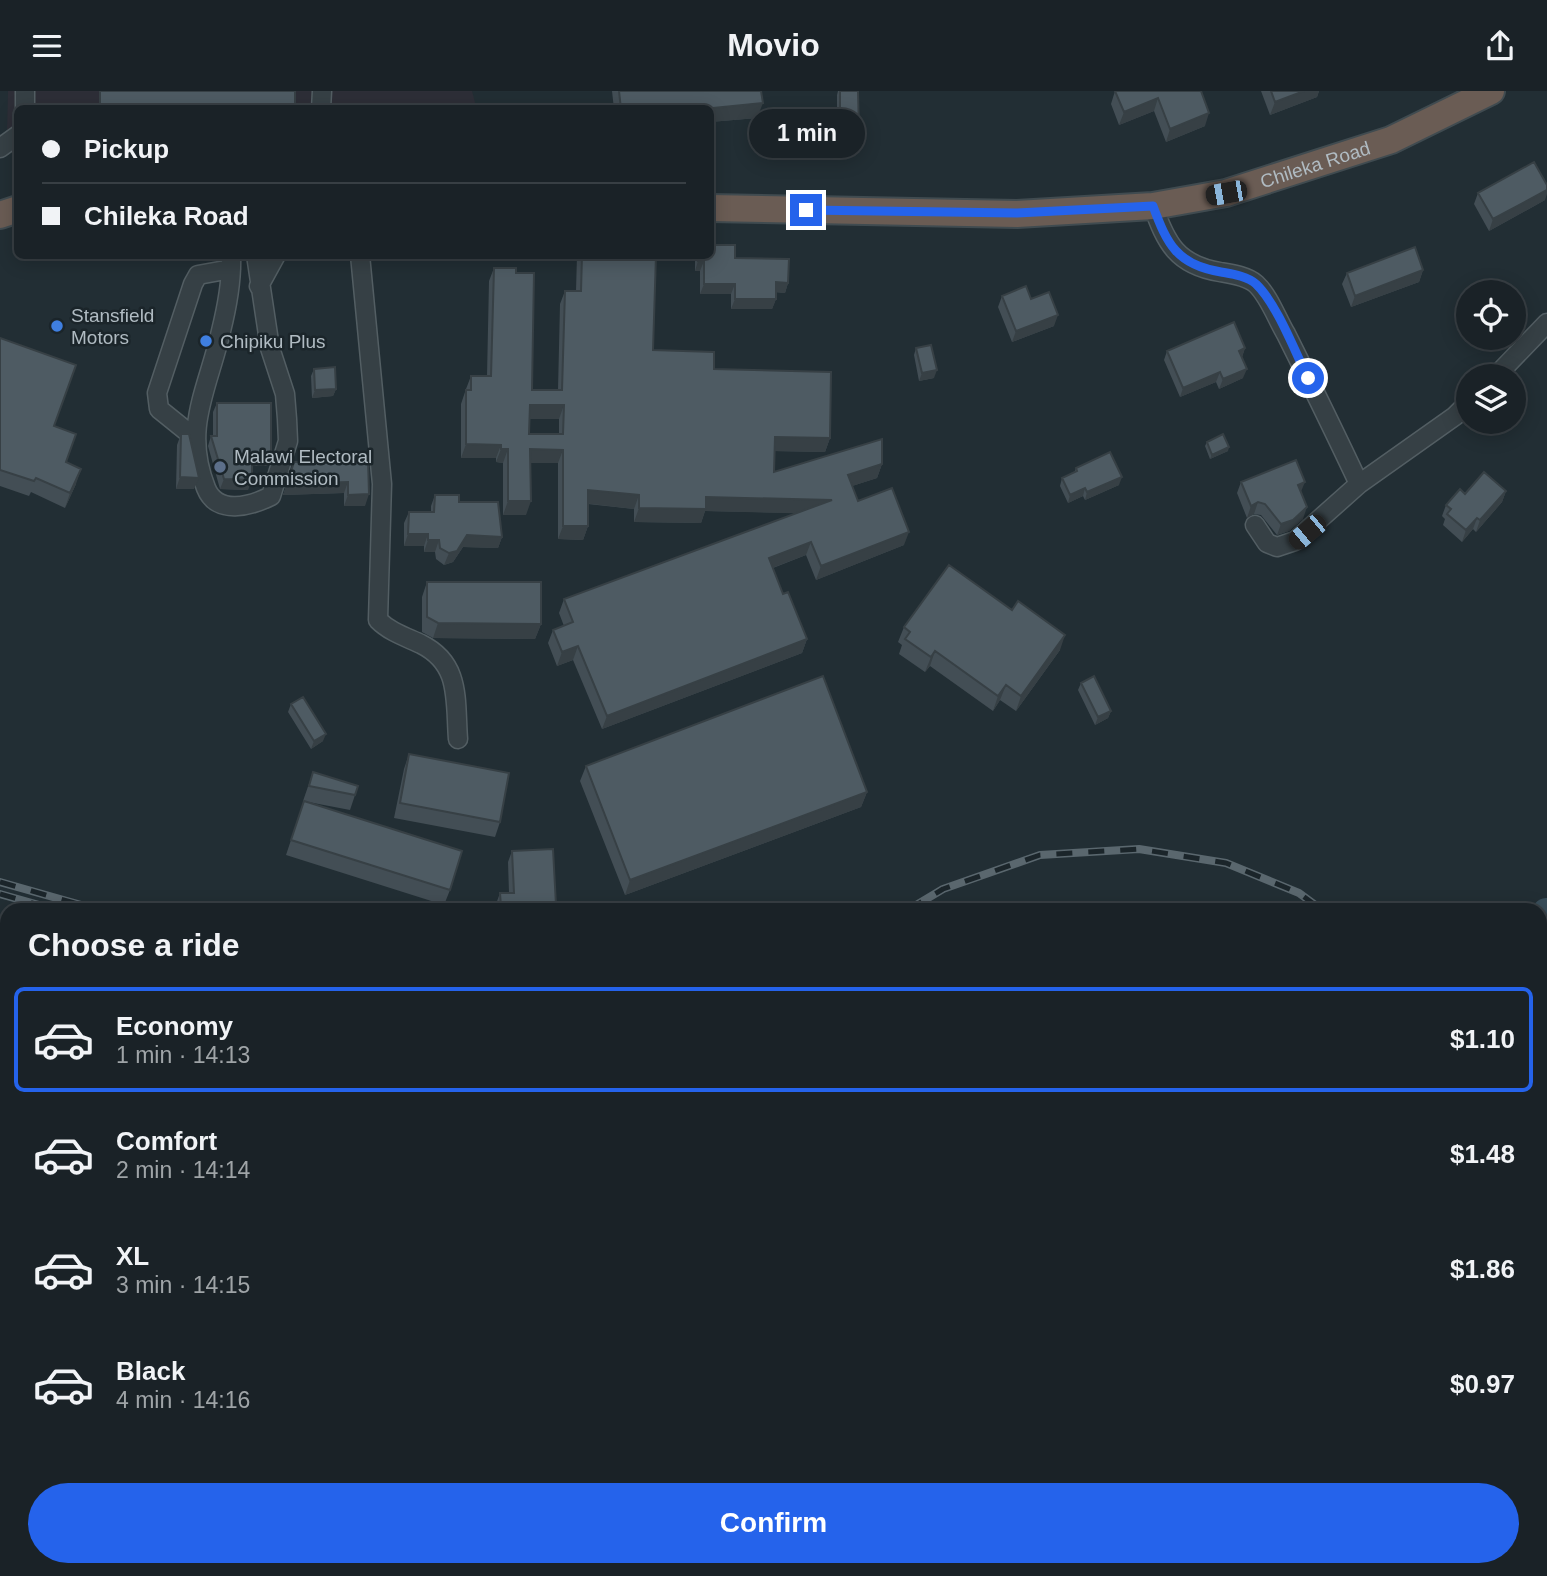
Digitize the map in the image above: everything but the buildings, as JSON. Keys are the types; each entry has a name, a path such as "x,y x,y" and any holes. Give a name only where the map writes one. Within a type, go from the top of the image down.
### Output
{"highway":[{"path":"714,193 1026,199 1152,191 1278,164 1351,139 1455,91"},
{"name":"Chileka Road","path":"714,208 1017,213 1153,206 1226,193 1379,144 1491,91"}],"street":[{"path":"1153,206 1165,240 1175,252 1213,271 1239,276 1255,283 1270,304 1359,484"},
{"path":"195,438 159,409 157,393 181,314 198,275 231,262 221,330 201,403 195,438 196,463 210,498 221,504 252,505 271,496 288,441 287,419 285,394 270,348 256,259"},
{"path":"259,286 273,259"},
{"path":"360,259 382,484 378,620 386,628 438,653 452,673 458,739"},
{"path":"1508,364 1547,323"},
{"path":"1255,525 1267,543 1277,547 1286,546 1318,522 1359,484 1456,413"}],"shaded area":[{"path":"8,91 472,91 475,102 475,105 14,105 14,142 7,133"}],"railway":[{"path":"920,903 943,889 1040,855 1139,849 1226,863 1299,893 1313,903"},
{"path":"0,882 74,903"},
{"path":"0,894 32,903"}],"place":[{"name":"Stansfield Motors","path":"57,326"},
{"name":"Chipiku Plus","path":"206,341"},
{"name":"Malawi Electoral Commission","path":"220,467"}],"route":[{"path":"806,210 1017,213 1153,206 1165,240 1175,252 1186,260 1213,271 1239,276 1255,283 1270,304 1308,378"}]}
